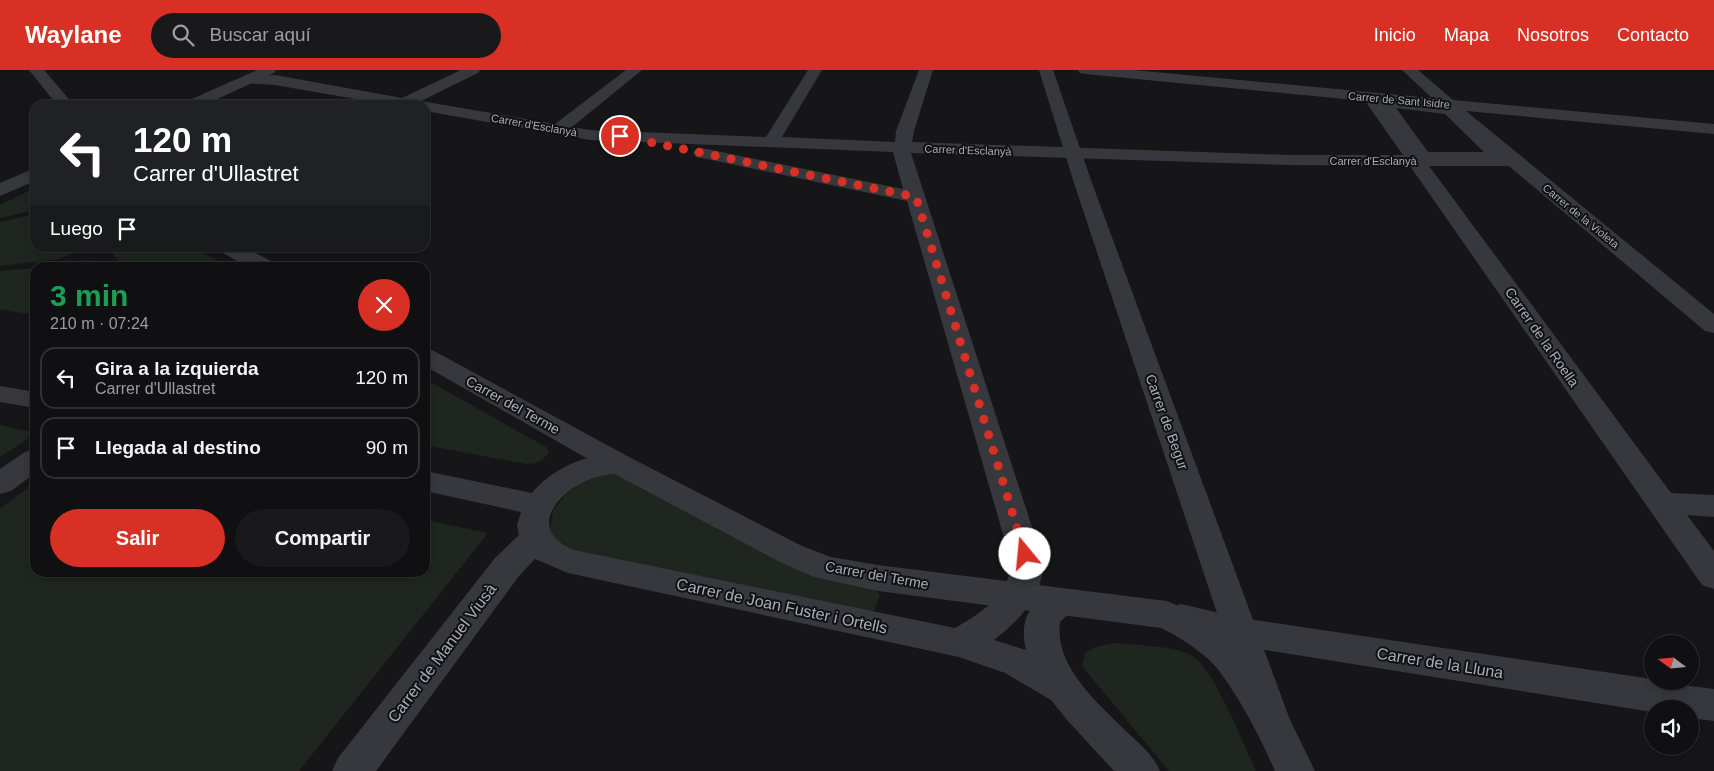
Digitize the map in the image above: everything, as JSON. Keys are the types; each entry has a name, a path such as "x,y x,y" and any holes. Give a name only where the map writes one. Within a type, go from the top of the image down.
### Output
{"street":[{"path":"36,70 62,100"},
{"path":"202,100 269,70"},
{"path":"417,100 473,70"},
{"path":"557,130 634,70"},
{"path":"770,142 815,70"},
{"path":"926,70 902,148 1025,554 1026,574 1016,596 1002,614 981,631 959,643"},
{"name":"Carrer de Begur","path":"1046,70 1086,192 1272,722 1295,771"},
{"name":"Carrer de Sant Isidre","path":"1085,70 1378,100 1714,129"},
{"name":"Carrer de la Violeta","path":"1409,70 1514,161 1714,326"},
{"path":"247,80 275,80 388,100"},
{"path":"1378,100 1436,107 1451,111 1500,157 1423,157 1378,100"},
{"name":"Carrer de la Roella","path":"1378,100 1416,161 1714,576"},
{"name":"Carrer d'Esclanyà","path":"430,107 557,130 620,136 1075,154 1416,161 1514,161"},
{"path":"620,136 916,197"},
{"path":"0,190 30,176"},
{"path":"238,252 256,262"},
{"name":"Carrer del Terme","path":"430,359 619,464 791,554 826,568 878,578 1167,615 1194,628 1232,660 1272,722"},
{"path":"0,394 30,399"},
{"path":"0,484 30,463"},
{"path":"430,483 537,521 545,496 574,474 595,467 619,464"},
{"path":"1661,503 1714,506"},
{"name":"Carrer de Joan Fuster i Ortells","path":"537,521 541,546 551,554 568,561 959,643 1017,662 1063,688"},
{"name":"Carrer de Manuel Viusà","path":"352,771 507,567 537,521"},
{"path":"1061,601 1043,616 1041,638 1047,659 1063,688 1140,771"},
{"name":"Carrer de la Lluna","path":"1167,615 1241,632 1714,705"}],"shaded area":[{"path":"30,190 30,211 0,218 0,205"},
{"path":"30,215 30,252 76,252 59,259 0,266 0,222"},
{"path":"111,252 201,252 221,262 121,262"},
{"path":"87,260 100,262 73,262"},
{"path":"30,268 30,314 0,309 0,271"},
{"path":"430,382 546,447 549,451 540,461 526,464 430,446"},
{"path":"0,425 30,432 30,437 0,457"},
{"path":"612,473 866,584 880,594 874,612 585,555 555,542 550,529 553,511 566,494 585,478"},
{"path":"30,487 30,577 430,577 430,521 488,533 299,771 0,771 0,508"},
{"path":"1116,643 1155,646 1184,652 1200,663 1219,691 1256,771 1169,771 1082,666 1085,653 1098,646"}],"route":[{"path":"620,136 916,197 1025,554"}]}
